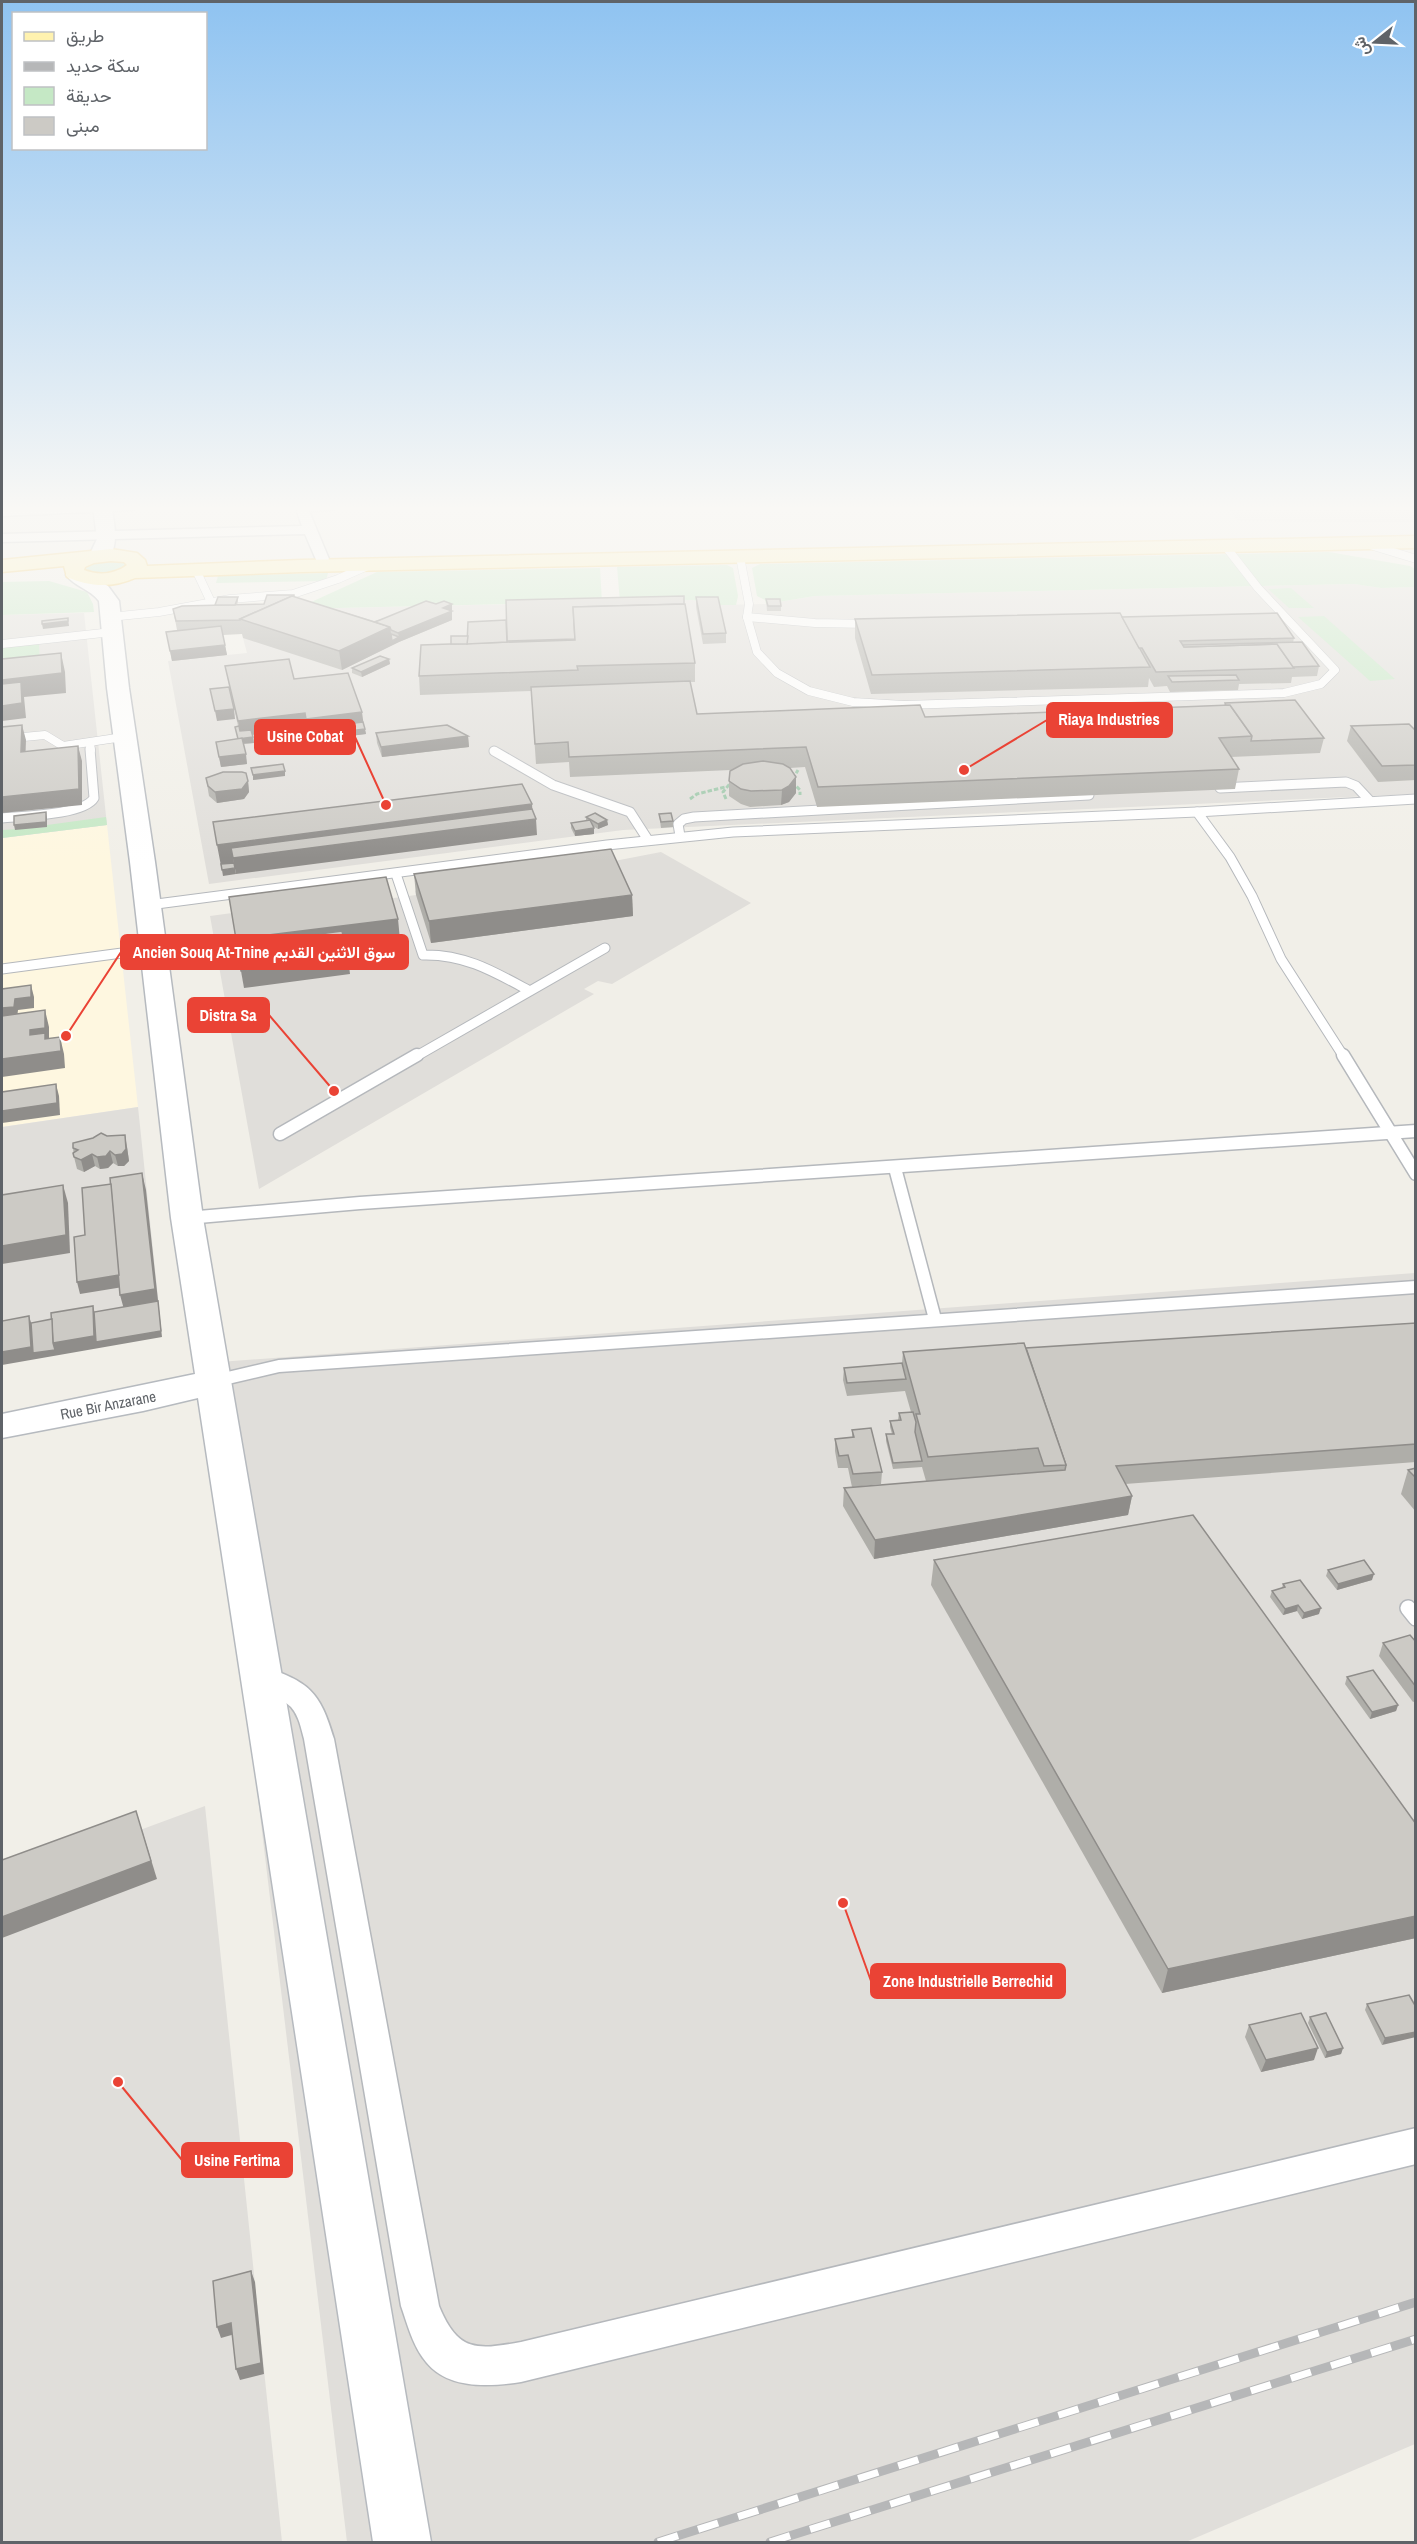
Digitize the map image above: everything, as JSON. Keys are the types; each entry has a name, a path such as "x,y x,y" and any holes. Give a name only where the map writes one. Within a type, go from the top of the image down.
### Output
{"street":[{"path":"117,625 106,740 149,905 152,949 187,1218 402,2542"},
{"name":"Rue Bir Anzarane","path":"2,1426 143,1399 214,1382"},
{"path":"262,1678 296,1691 311,1710 319,1738 420,2306 437,2345 456,2362 484,2368 521,2362 1416,2146"}],"lane":[{"path":"2,644 42,625"},
{"path":"749,625 757,652 777,673 809,691 854,702 904,705 1273,694 1321,684 1335,670 1293,625"},
{"path":"2,739 45,735 63,746 106,740 92,802 75,810 2,818"},
{"path":"494,751 553,785 630,812 648,840"},
{"path":"1212,789 1346,782 1356,786 1370,801"},
{"path":"680,836 678,824 684,819 694,817 1094,795"},
{"path":"149,905 680,836 788,828 1197,812 1416,799"},
{"path":"1197,812 1230,856 1252,896 1281,959 1392,1132 1416,1174"},
{"path":"396,874 423,955 453,954 470,958 528,990"},
{"path":"280,1134 605,948"},
{"path":"2,969 152,949"},
{"path":"187,1218 360,1203 1416,1131"},
{"path":"895,1168 935,1319"},
{"path":"214,1382 279,1366 1416,1287"}],"path":[{"path":"796,801 800,790 790,781 798,775 798,770"},
{"path":"729,802 723,792 725,787 742,777"}],"shaded area":[{"path":"2,625 85,625 107,825 2,838"},
{"path":"271,625 1415,625 1415,794 623,830 209,884 168,661 247,653 243,638"},
{"path":"107,825 138,1107 2,1127 2,838"},
{"path":"661,852 751,903 612,984 598,981 584,989 594,994 259,1189 210,916 343,898 379,900 416,895 415,891 421,889 604,863"},
{"path":"138,1107 159,1307 2,1334 2,1127"},
{"path":"1415,1273 1415,2444 1186,2542 347,2542 206,1363"},
{"path":"205,1806 282,2542 2,2542 2,1881"}],"green space":[{"path":"1307,625 1334,625 1395,679 1370,681"},
{"path":"39,644 40,666 2,670 2,648"},
{"path":"106,817 107,825 2,838 2,830 47,827 47,825"}],"building":[{"path":"258,625 383,625 390,627 339,651"},
{"path":"383,625 418,625 398,633"},
{"path":"468,625 506,625 507,642 467,644"},
{"path":"507,625 574,625 575,639 507,641"},
{"path":"574,625 689,625 695,663 577,666 578,670 419,676 421,645 575,640"},
{"path":"701,625 724,625 726,633 703,634"},
{"path":"857,625 1127,625 1150,667 872,675"},
{"path":"1126,625 1285,625 1294,638 1180,641 1184,647 1277,644 1294,668 1156,672 1142,648 1139,648"},
{"path":"221,626 225,645 170,651 166,632"},
{"path":"391,634 399,637 392,641"},
{"path":"451,636 468,636 467,644 451,644"},
{"path":"1302,642 1319,666 1293,667 1277,644 1184,647 1183,645"},
{"path":"61,653 62,673 2,680 2,659"},
{"path":"380,656 389,659 361,672 352,668"},
{"path":"289,659 294,679 348,673 362,712 306,719 305,713 238,721 225,666"},
{"path":"1236,675 1239,680 1172,682 1168,676"},
{"path":"690,681 697,714 920,705 925,717 1230,705 1252,736 1219,738 1239,769 818,787 806,747 569,757 568,742 535,744 531,687"},
{"path":"21,682 22,703 2,706 2,684"},
{"path":"229,687 234,709 215,711 210,689"},
{"path":"1295,700 1324,738 1251,741 1252,736 1230,705 1225,703"},
{"path":"363,722 365,729 324,734 322,727"},
{"path":"1409,724 1416,731 1416,765 1382,766 1351,726"},
{"path":"22,725 21,752 78,746 79,789 2,797 2,727"},
{"path":"447,725 468,736 381,747 376,733"},
{"path":"239,726 240,731 251,730 253,737 238,739 235,727"},
{"path":"242,738 246,754 219,757 216,742"},
{"path":"763,761 783,764 790,768 796,777 789,786 782,790 751,791 741,789 729,781 730,771 743,764"},
{"path":"283,764 285,771 253,775 251,768"},
{"path":"223,772 246,773 248,781 242,789 215,792 208,786 206,778"},
{"path":"522,784 532,804 217,845 213,822"},
{"path":"532,809 536,819 233,858 231,848"},
{"path":"46,812 46,822 14,825 14,816"},
{"path":"595,813 607,820 598,824 586,817"},
{"path":"671,813 673,821 661,822 659,814"},
{"path":"590,820 594,828 575,831 571,823"},
{"path":"611,849 632,895 429,921 414,874"},
{"path":"234,863 235,868 222,870 221,864"},
{"path":"386,877 398,919 236,939 229,897"},
{"path":"342,931 348,957 241,971 237,945"},
{"path":"31,985 31,997 15,999 14,1007 2,1008 2,989"},
{"path":"45,1010 45,1028 30,1030 30,1035 45,1033 45,1039 60,1037 61,1051 2,1059 2,1016"},
{"path":"56,1084 57,1103 2,1111 2,1092"},
{"path":"101,1133 107,1136 125,1135 126,1149 122,1154 115,1155 110,1151 106,1156 97,1157 92,1154 81,1160 74,1157 73,1153 78,1150 73,1148 73,1143 93,1138"},
{"path":"142,1173 155,1289 120,1295 110,1178"},
{"path":"111,1184 119,1275 77,1282 74,1237 85,1235 82,1188"},
{"path":"63,1185 66,1235 2,1246 2,1195"},
{"path":"158,1301 161,1331 96,1342 94,1312"},
{"path":"93,1306 94,1336 53,1343 51,1313"},
{"path":"29,1316 31,1347 2,1352 2,1321"},
{"path":"52,1319 55,1350 33,1353 31,1323"},
{"path":"1416,1323 1416,1444 1116,1466 1132,1496 875,1540 844,1488 1065,1470 1066,1465 1026,1348"},
{"path":"1024,1343 1066,1465 1044,1466 1038,1448 928,1457 916,1414 920,1414 903,1352"},
{"path":"902,1363 906,1379 847,1383 844,1368"},
{"path":"913,1412 922,1461 893,1463 886,1434 894,1434 890,1421 901,1420 899,1413"},
{"path":"871,1428 882,1472 853,1474 848,1455 839,1456 835,1439 854,1437 852,1430"},
{"path":"1416,1468 1416,1478 1408,1470"},
{"path":"1193,1515 1416,1824 1416,1916 1168,1969 934,1560"},
{"path":"1364,1560 1374,1574 1338,1584 1328,1570"},
{"path":"1300,1580 1321,1608 1304,1613 1298,1605 1285,1609 1272,1591 1285,1587 1283,1584"},
{"path":"1410,1635 1416,1642 1416,1687 1383,1643"},
{"path":"1373,1670 1398,1705 1372,1712 1347,1677"},
{"path":"136,1811 151,1861 2,1917 2,1860"},
{"path":"1409,1995 1416,2007 1416,2032 1385,2038 1367,2004"},
{"path":"1301,2013 1318,2048 1266,2060 1249,2025"},
{"path":"1326,2013 1343,2048 1327,2052 1310,2017"},
{"path":"251,2271 261,2363 236,2369 231,2323 217,2327 213,2281"}],"railway":[{"path":"658,2542 1416,2302"},
{"path":"770,2542 1416,2339"}],"place":[{"name":"Riaya Industries","path":"964,770"},
{"name":"Usine Cobat","path":"386,805"},
{"name":"Ancien Souq At-Tnine سوق الاثنين القديم","path":"66,1036"},
{"name":"Distra Sa","path":"334,1091"},
{"name":"Zone Industrielle Berrechid","path":"843,1903"},
{"name":"Usine Fertima","path":"118,2082"}]}
